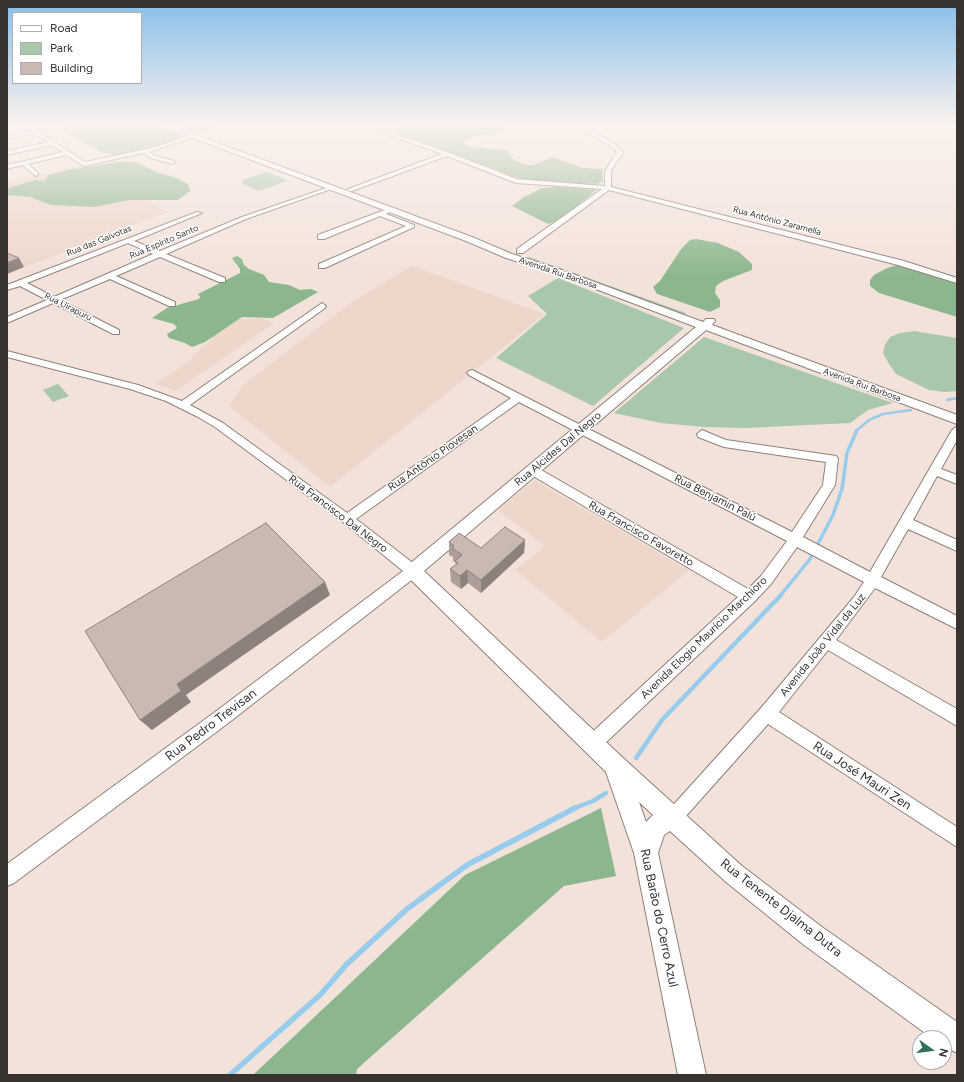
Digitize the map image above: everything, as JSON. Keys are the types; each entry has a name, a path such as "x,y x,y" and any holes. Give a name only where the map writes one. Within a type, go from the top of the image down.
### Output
{"main road":[{"name":"Avenida Rui Barbosa","path":"294,174 484,245 516,254"},
{"name":"Avenida Rui Barbosa","path":"307,174 516,254 554,270 905,396 942,410 957,420"},
{"name":"Rua Alcides Dal Negro","path":"413,571 707,324"},
{"name":"Avenida Rui Barbosa","path":"942,410 957,411"},
{"name":"Rua Francisco Dal Negro","path":"413,571 614,765"},
{"name":"Rua Tenente Djalma Dutra","path":"614,765 672,819 773,906 957,1039"},
{"name":"Rua Barão do Cerro Azul","path":"614,765 646,854 692,1075"},
{"path":"646,854 656,827 664,821 672,819"}],"street":[{"path":"350,190 392,174"},
{"name":"Rua Antônio Zaramella","path":"502,174 522,182 608,188 628,192 901,263 957,282"},
{"path":"516,254 608,188 608,174"},
{"name":"Rua Espírito Santo","path":"7,320 161,255 250,215 331,188"},
{"path":"321,237 390,210"},
{"name":"Rua das Gaivotas","path":"7,288 199,212"},
{"path":"322,266 412,226 380,214"},
{"path":"128,241 222,280"},
{"path":"110,276 172,304"},
{"name":"Rua Uirapuru","path":"20,283 116,332"},
{"path":"184,405 322,306"},
{"name":"Rua Francisco Dal Negro","path":"7,354 134,387 184,405 219,425 347,519 413,571"},
{"name":"Rua Benjamin Palú","path":"472,373 957,623"},
{"name":"Rua Antônio Piovesan","path":"347,519 519,397"},
{"name":"Avenida João Vidal da Luz","path":"672,819 767,714 847,617 873,580 957,430"},
{"name":"Avenida Elogio Maurício Marchioro","path":"592,744 750,597 800,542 829,485 832,459 730,444 702,434"},
{"name":"Rua Francisco Favoretto","path":"532,470 750,597"},
{"path":"934,470 957,480"},
{"path":"905,522 957,546"},
{"name":"Rua Pedro Trevisan","path":"7,876 228,713 413,571"},
{"path":"827,642 957,718"},
{"name":"Rua José Mauri Zen","path":"767,714 957,838"}],"shaded area":[{"path":"39,174 98,174 168,212 7,274 7,182"},
{"path":"412,266 545,314 330,487 229,406 243,385 352,302"},
{"path":"261,318 274,323 176,391 155,384 193,359 192,356 209,342 217,331 235,320"},
{"path":"535,480 689,570 602,642 515,570 545,546 498,510"}],"green space":[{"path":"164,174 177,178 188,184 190,191 178,200 128,200 95,207 51,205 30,197 7,195 7,189 35,180 44,181 49,175"},
{"path":"259,174 273,174 288,181 258,191 243,184 242,180"},
{"path":"509,174 602,174 603,182 596,184 524,180"},
{"path":"557,187 596,190 560,220 548,224 512,206 524,197 542,188"},
{"path":"696,239 718,243 739,252 752,264 752,270 723,281 716,286 715,293 720,300 720,307 710,312 657,294 653,287 660,281 681,249 690,240"},
{"path":"237,256 242,259 244,265 249,269 264,275 269,282 289,285 300,290 311,289 318,292 273,318 242,317 205,342 192,347 169,338 167,334 177,328 174,324 152,318 167,308 199,299 200,297 198,294 240,273 240,269 232,258"},
{"path":"529,257 686,313 684,315 527,259"},
{"path":"897,265 957,284 957,317 879,293 870,286 870,280 874,275 887,268"},
{"path":"558,278 684,328 593,406 496,358 547,314 528,296"},
{"path":"914,331 957,338 957,391 944,392 929,390 896,374 883,353 885,345 890,337 900,333"},
{"path":"704,337 893,403 868,410 850,423 746,428 704,427 661,423 614,413"},
{"path":"58,384 69,396 53,402 43,390"},
{"path":"601,808 616,876 564,886 357,1069 356,1075 253,1075 465,875"}],"building":[{"path":"7,253 19,258 7,263"},
{"path":"266,523 325,582 177,684 181,691 140,720 85,631"},
{"path":"505,527 525,540 481,580 467,570 460,576 450,569 458,563 455,561 462,555 452,548 454,546 449,542 459,533 481,548"}],"waterway":[{"path":"947,400 957,398"},
{"path":"857,430 869,420 883,414 911,410"},
{"path":"780,596 810,559 833,515 842,489 847,453 857,430"},
{"path":"636,758 662,720 781,595"},
{"path":"572,809 593,801 606,793"},
{"path":"230,1075 320,995 347,964 407,909 467,865 575,808"}]}
